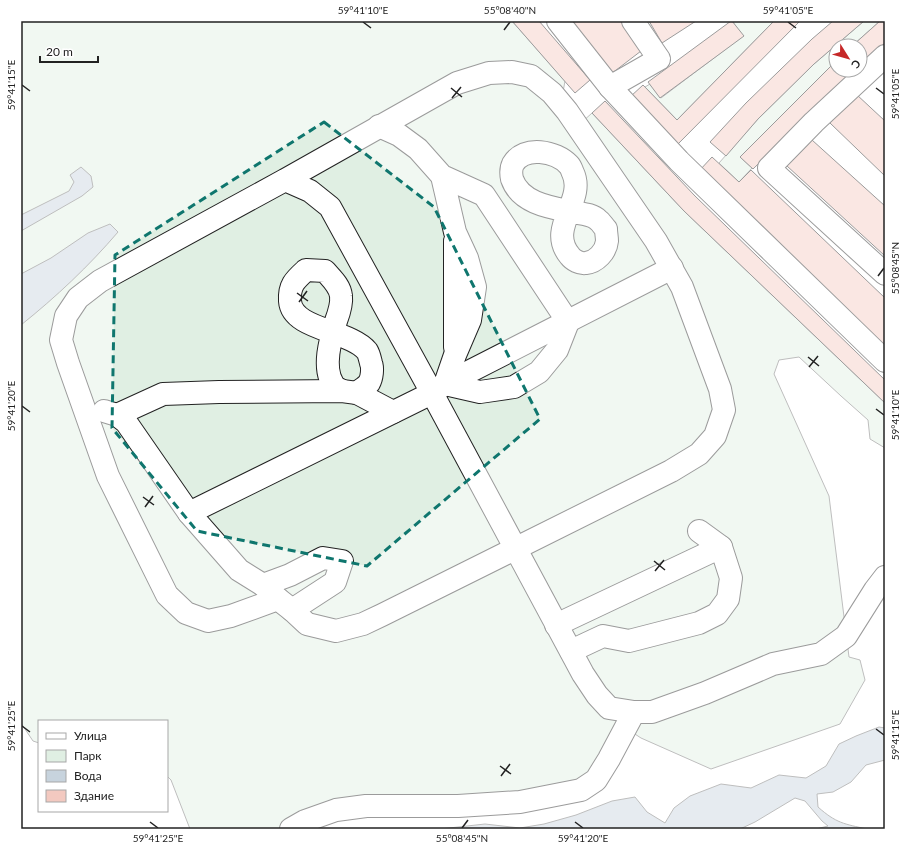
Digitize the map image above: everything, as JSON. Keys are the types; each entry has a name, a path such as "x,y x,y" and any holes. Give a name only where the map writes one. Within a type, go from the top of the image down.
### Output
{"lane":[{"path":"558,21 610,87 679,161 885,361"},
{"path":"610,87 659,60 633,21"},
{"path":"885,56 814,122 769,168 885,274"},
{"path":"85,411 105,411 117,415 126,422 189,513 239,570 263,585 285,605 307,624 336,631 363,624 382,615 671,471 698,454 715,436 724,410 720,389 682,287 656,241 567,111 552,93 531,76 512,72 489,73 456,83 285,180 100,281 78,298 66,316 61,340 68,363 108,476 167,595 186,613 208,621 285,605 335,582 342,561 323,558 290,575 263,585"},
{"path":"380,126 399,135 418,149 442,176 484,195 568,322"},
{"path":"484,195 511,176 512,166 517,159 529,153 544,153 556,156 570,165 575,178 575,194 569,211 553,208 525,196 515,186 511,176"},
{"path":"439,388 470,320 475,287 467,258 455,232 442,176"},
{"path":"285,180 310,191 330,208 439,388 515,548 583,674 597,696 609,708 634,712 652,712 704,693 773,664 822,654 846,636 885,576"},
{"path":"189,513 393,412 672,268"},
{"path":"439,388 480,392 514,387 539,372 557,350 568,322"},
{"path":"117,415 163,394 349,392 369,383 373,368 367,351 351,340 333,332 328,352 329,372 333,384 349,392 393,412"},
{"path":"571,651 603,636 628,641 699,623 717,614 728,599 732,578 721,546 699,531"},
{"path":"556,625 721,546"},
{"path":"592,608 603,636"},
{"path":"291,829 305,821 336,810 366,806 458,806 520,802 581,790 596,780 634,712"}],"highlighted area":[{"path":"324,122 434,207 540,419 367,566 197,531 112,428 115,255"}],"green space":[{"path":"21,21 512,21 565,81 563,92 571,132 592,113 684,211 885,403 885,448 870,439 868,420 799,357 779,360 774,374 829,496 849,657 860,660 865,680 840,724 711,769 641,738 618,723 581,790 366,806 291,829 190,829 171,780 168,777 168,720 38,720 38,743 33,741 21,723"},
{"path":"732,21 774,21 677,120 645,87 650,84 661,98 743,36"},
{"path":"864,21 880,21 861,38 844,38"},
{"path":"828,52 828,69 740,157 752,168 739,182 719,163 758,119"}],"water":[{"path":"81,167 91,176 93,187 82,196 21,231 21,215 69,191 74,182 70,175"},
{"path":"110,224 118,232 107,245 72,281 21,325 21,274 51,258 88,233"},
{"path":"879,727 885,728 885,760 866,765 851,782 833,792 817,794 818,807 835,820 867,829 816,829 828,826 805,801 795,798 755,822 740,829 440,829 485,824 520,828 544,824 576,815 612,801 635,797 647,812 665,823 674,808 690,796 721,784 751,788 779,775 806,778 826,766 839,744"}],"building":[{"path":"512,21 539,21 590,80 575,93"},
{"path":"571,21 625,21 641,51 611,74"},
{"path":"649,21 696,21 662,43"},
{"path":"731,21 744,36 660,98 648,82"},
{"path":"774,21 800,21 677,145 630,97 643,85 677,120"},
{"path":"833,21 864,21 844,38 828,38 828,52 758,119 726,156 710,142 746,103 812,39"},
{"path":"880,21 885,21 885,43 868,58 868,38 861,38"},
{"path":"828,69 828,78 847,78 753,169 740,157"},
{"path":"856,94 885,121 885,176 830,123"},
{"path":"605,101 695,196 885,380 885,403 684,211 592,113"},
{"path":"812,140 885,206 885,256 787,166"},
{"path":"712,157 739,182 751,170 885,298 885,346 699,171"}]}
